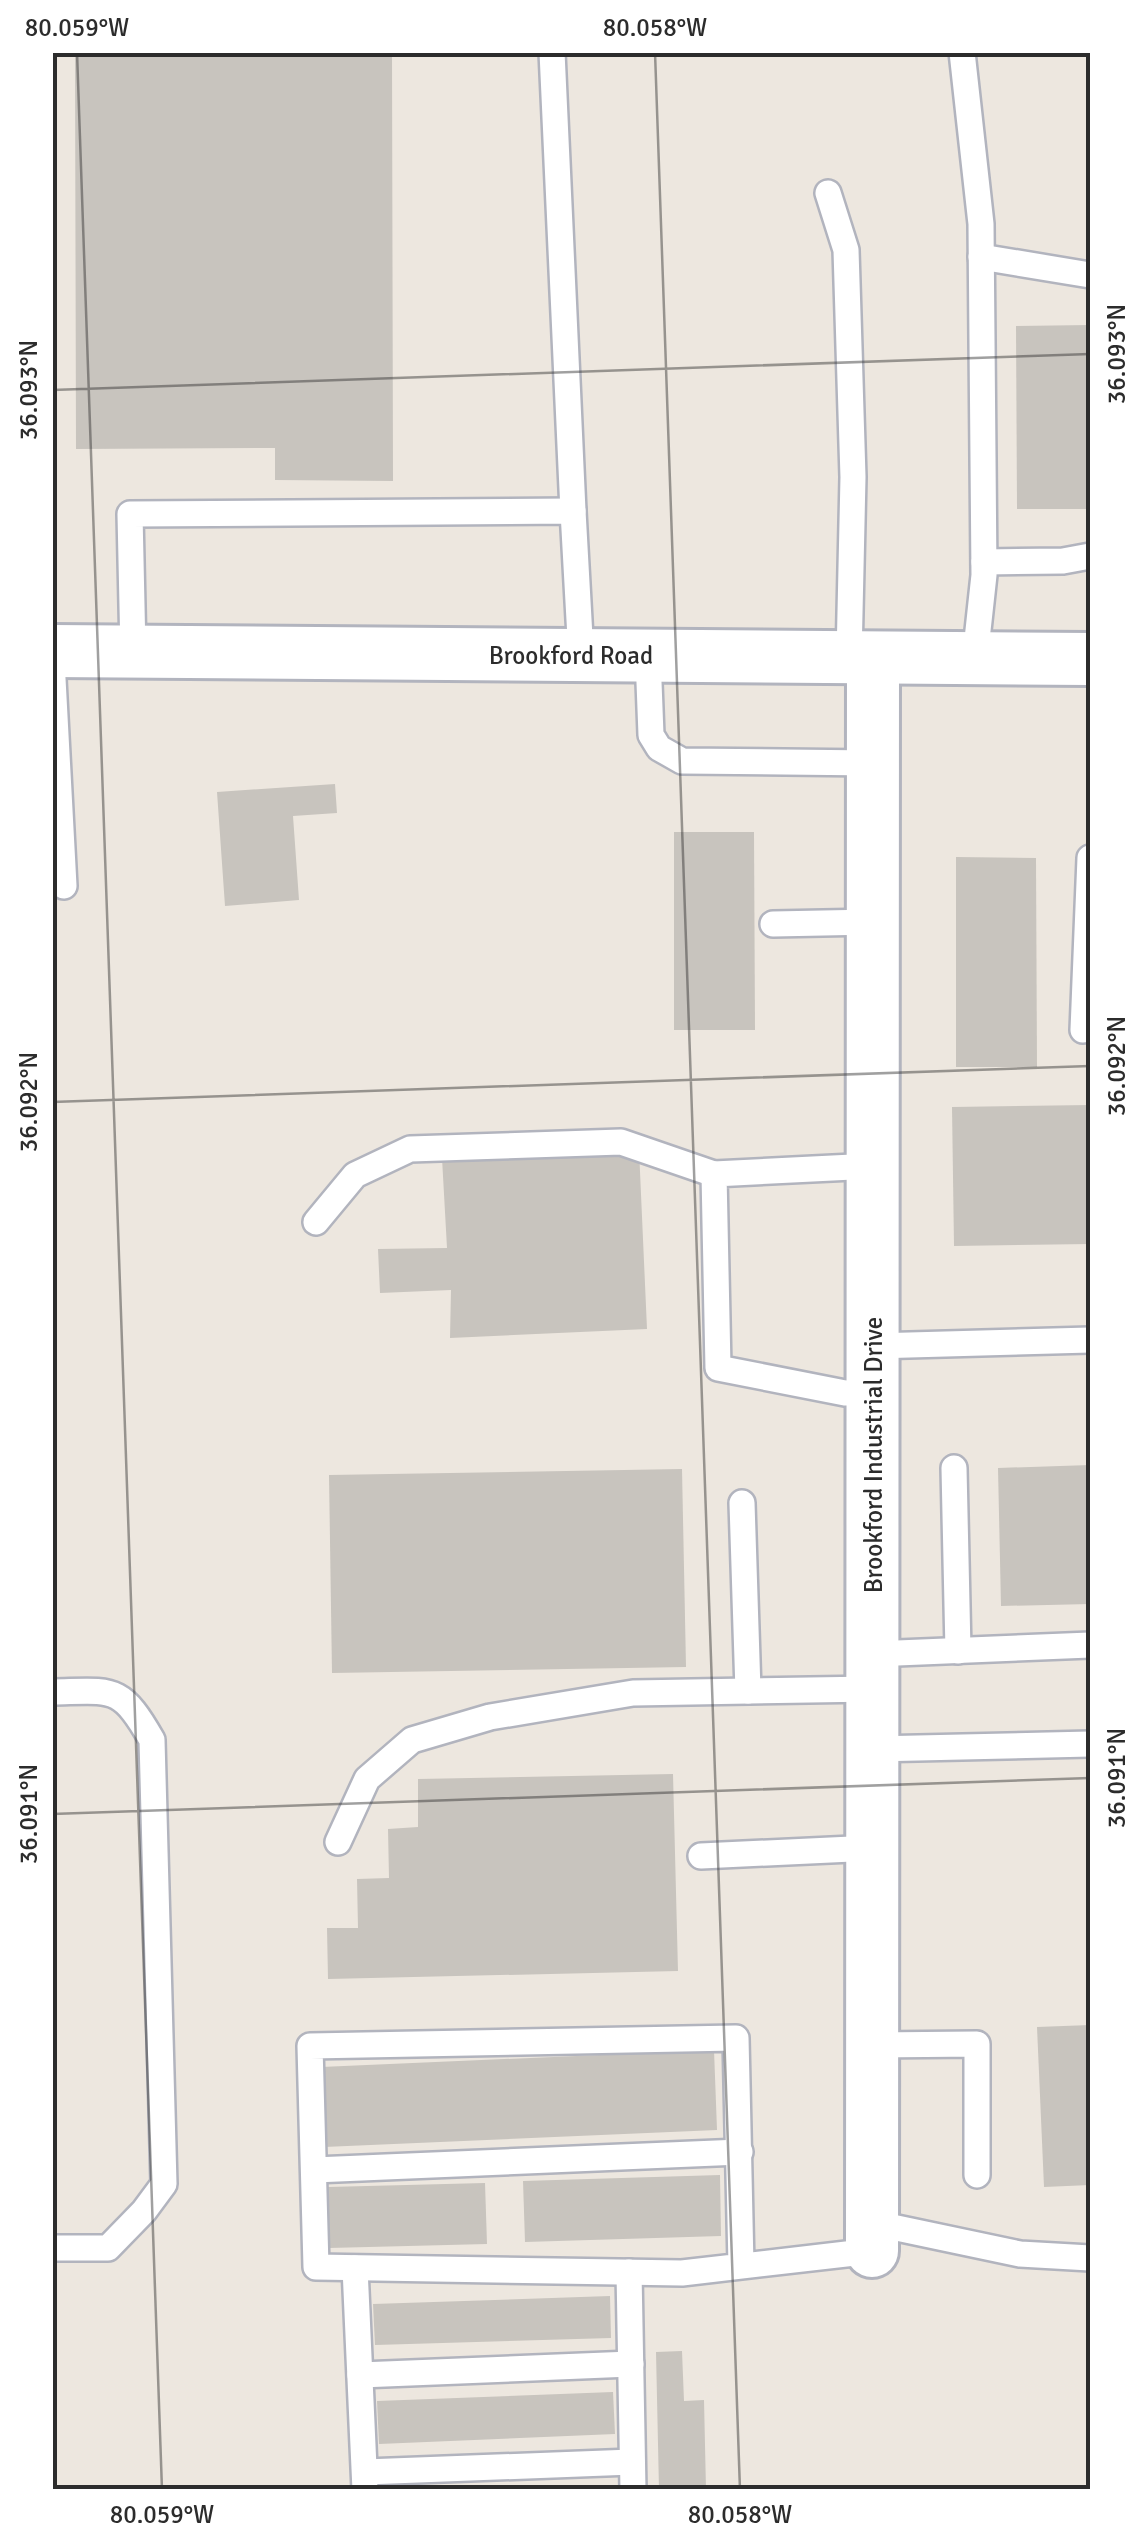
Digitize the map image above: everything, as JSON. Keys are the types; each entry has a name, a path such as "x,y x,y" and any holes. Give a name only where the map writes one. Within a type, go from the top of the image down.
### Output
{"street":[{"name":"Brookford Road","path":"52,651 1090,658"},
{"name":"Brookford Industrial Drive","path":"861,658 874,763 872,2237"}],"lane":[{"path":"552,52 581,656"},
{"path":"962,52 981,224 984,562 974,658"},
{"path":"828,193 846,250 861,658"},
{"path":"981,257 1090,275"},
{"path":"133,652 130,514 573,511"},
{"path":"984,562 1063,561 1090,556"},
{"path":"648,656 651,735 659,748 682,761 874,763"},
{"path":"52,660 64,886"},
{"path":"1084,1030 1090,858"},
{"path":"773,924 874,922"},
{"path":"316,1222 355,1175 410,1148 621,1142 714,1174 873,1166"},
{"path":"714,1174 718,1368 845,1393 873,1369 1090,1340"},
{"path":"954,1468 958,1651"},
{"path":"742,1503 748,1692"},
{"path":"338,1842 367,1779 412,1740 490,1717 633,1693 748,1692 873,1672 958,1651 1090,1646"},
{"path":"52,1692 108,1691 133,1706 152,1740 164,2184 108,2248 52,2248"},
{"path":"873,1749 1090,1744"},
{"path":"702,1856 873,1848"},
{"path":"741,2266 736,2038 310,2046 316,2267 682,2273 741,2266 872,2237 1090,2258"},
{"path":"873,2045 977,2044 977,2175"},
{"path":"314,2170 740,2152"},
{"path":"355,2268 365,2480 632,2462"},
{"path":"629,2272 633,2490"},
{"path":"360,2375 631,2364"}],"building":[{"path":"75,52 392,52 393,481 275,480 275,448 76,449"},
{"path":"1090,325 1090,509 1017,509 1016,326"},
{"path":"335,784 337,813 293,816 299,900 225,906 217,792"},
{"path":"674,832 754,832 755,1030 674,1030"},
{"path":"956,857 1036,858 1037,1067 956,1067"},
{"path":"1090,1105 1090,1244 954,1246 952,1107"},
{"path":"639,1149 647,1329 450,1338 451,1290 380,1293 378,1249 447,1248 442,1158"},
{"path":"1090,1465 1090,1604 1001,1606 998,1468"},
{"path":"682,1469 686,1667 332,1673 329,1475"},
{"path":"673,1774 678,1971 328,1979 327,1928 358,1928 357,1879 389,1878 388,1829 418,1827 418,1779"},
{"path":"1090,2025 1090,2185 1044,2187 1037,2027"},
{"path":"714,2050 717,2130 324,2147 321,2067"},
{"path":"720,2175 721,2236 525,2242 523,2181"},
{"path":"485,2183 487,2244 329,2248 328,2187"},
{"path":"610,2296 611,2338 375,2345 373,2304"},
{"path":"682,2351 684,2401 704,2400 706,2490 659,2490 656,2352"},
{"path":"613,2392 615,2434 379,2444 377,2401"}]}
